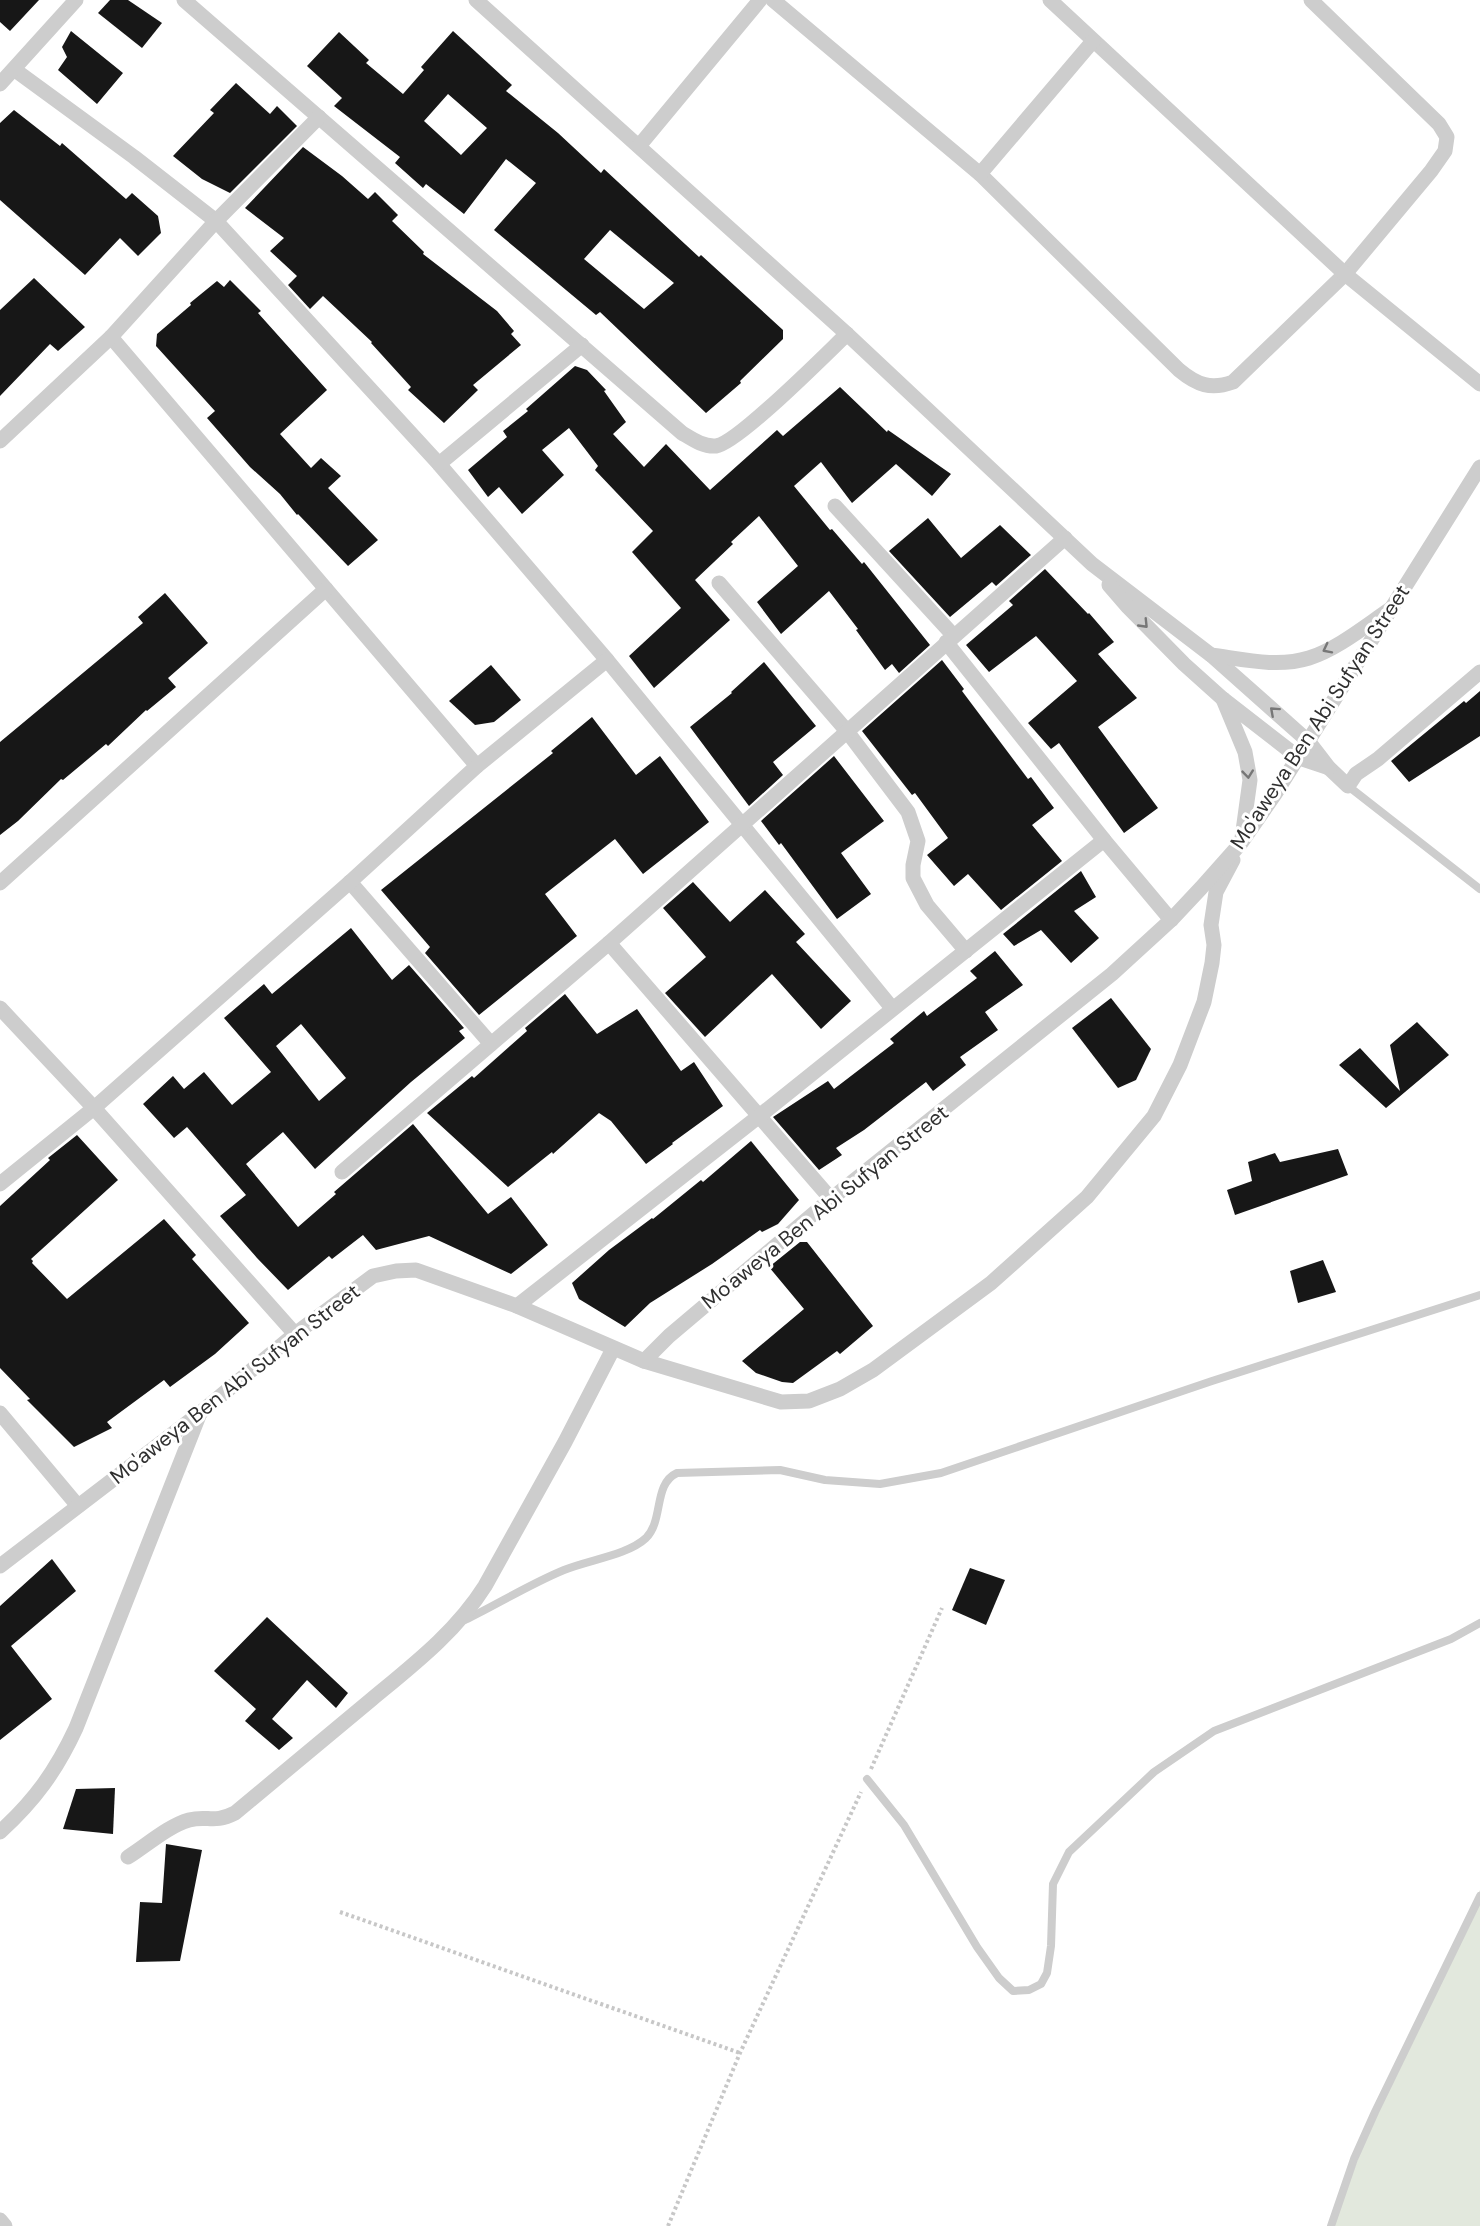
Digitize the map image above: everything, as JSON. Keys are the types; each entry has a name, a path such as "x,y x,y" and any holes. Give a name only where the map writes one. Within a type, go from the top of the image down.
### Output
{"street":[{"path":"0,84 76,0"},
{"path":"184,0 682,433 700,444 717,446 738,434 847,334"},
{"path":"476,0 847,334 1065,538 1184,664 1223,699 1299,758 1329,768"},
{"path":"639,146 760,0"},
{"path":"773,0 980,174 1179,370 1200,385 1222,386 1233,382 1345,274 1445,151 1447,137 1439,124 1311,0"},
{"path":"1050,0 1345,274 1480,384"},
{"path":"980,174 1094,41"},
{"path":"15,70 134,157 216,221 439,464 607,660 892,1008"},
{"path":"0,441 111,337 216,221 319,117"},
{"path":"111,337 477,766"},
{"path":"439,464 582,345"},
{"name":"Mo'aweya Ben Abi Sufyan Street","path":"0,1566 200,1413 295,1334 373,1276 396,1270 416,1270 517,1306 644,1361 669,1336 831,1199 1079,1001 1171,920 1241,843 1299,758 1480,467"},
{"path":"835,506 950,638 1104,840 1171,920"},
{"path":"342,1172 609,943 846,730 1065,538"},
{"path":"1092,564 1211,655 1309,742 1329,768 1348,786 1356,774 1378,759 1480,672"},
{"path":"719,583 846,730 908,812 918,841 913,878 927,905 966,951"},
{"path":"0,883 326,589"},
{"path":"1211,655 1256,661 1290,662 1309,658 1345,639 1394,606"},
{"path":"0,1184 94,1108 350,882 477,766 607,660"},
{"path":"644,1361 781,1402 809,1401 840,1389 873,1370 991,1283 1087,1197 1154,1116 1180,1065 1203,1002 1212,963 1214,945 1211,925 1216,892 1241,843 1250,780 1245,752 1223,699"},
{"path":"517,1306 758,1117 1104,840"},
{"path":"350,882 491,1044"},
{"path":"609,943 831,1199"},
{"path":"0,1008 94,1108 295,1334"},
{"path":"128,1857 187,1821 201,1818 224,1819 235,1813 413,1664 456,1625 485,1586 565,1442 613,1349"},
{"path":"0,1413 78,1506"},
{"path":"0,1832 26,1809 45,1785 62,1757 80,1717 200,1413"},
{"path":"0,2220 5,2226"}],"lane":[{"path":"1348,786 1480,889"},
{"path":"456,1625 565,1569 632,1547 652,1530 664,1484 677,1473 780,1470 825,1480 880,1484 941,1473 1212,1381 1480,1294"},
{"path":"867,1779 904,1825 977,1947 999,1978 1013,1991 1029,1990 1041,1984 1047,1973 1051,1946 1053,1884 1069,1852 1154,1772 1214,1731 1451,1639 1480,1623"},
{"path":"1331,2226 1354,2159 1371,2120 1480,1896"}],"path":[{"path":"668,2226 740,2053 867,1779 942,1608"},
{"path":"340,1912 740,2053"}],"shaded area":[{"path":"1480,1890 1480,2226 1332,2226 1384,2092"}],"building":[{"path":"0,0 39,0 10,31 0,22"},
{"path":"110,0 128,0 162,23 142,48 98,13"},
{"path":"71,31 123,73 97,104 58,70 67,57 62,47"},
{"path":"453,31 512,85 506,91 558,133 601,173 604,169 699,257 701,255 783,330 783,339 740,381 741,383 706,413 600,312 596,315 494,230 536,183 506,159 464,214 426,184 423,188 395,163 400,157 334,106 342,98 307,66 339,32 369,60 366,63 403,94 424,70 421,67","holes":["448,94 487,128 461,155 424,121","610,230 674,283 644,309 584,259"]},
{"path":"236,83 270,114 277,106 297,126 230,193 202,179 173,156 214,113 210,110"},
{"path":"14,110 60,146 62,143 126,199 132,193 158,216 161,233 138,256 120,238 85,275 0,200 0,123"},
{"path":"303,147 368,199 375,192 398,215 392,221 424,252 423,254 497,311 514,331 511,334 521,345 473,385 478,390 444,423 408,390 411,387 372,342 323,296 310,309 288,285 297,276 270,251 284,238 245,208"},
{"path":"34,278 85,327 58,351 50,344 0,396 0,310"},
{"path":"230,280 261,311 258,313 327,390 280,434 311,468 321,458 341,476 328,488 378,540 348,566 297,515 280,494 250,467 207,418 215,411 156,346 157,334 191,305 190,303 217,281 224,287"},
{"path":"575,366 587,370 606,390 604,391 626,422 613,434 644,467 666,444 710,490 777,430 783,436 840,387 887,432 888,430 951,474 932,496 896,464 852,503 821,462 794,486 830,530 832,529 862,564 864,562 930,645 899,673 892,664 885,670 829,591 781,634 757,602 798,566 759,516 695,580 730,620 654,688 629,656 681,608 632,552 653,531 595,470 598,466 569,428 542,450 564,475 522,514 499,487 488,497 468,470 507,437 503,431 528,411 526,409"},
{"path":"928,518 961,558 1000,525 1031,555 996,586 992,582 950,617 889,551"},
{"path":"1045,569 1114,642 1098,654 1137,698 1098,727 1158,808 1124,833 1059,743 1051,749 1028,723 1077,681 1036,636 989,672 966,645 1013,605 1009,601"},
{"path":"165,593 208,643 168,678 176,687 146,710 108,746 106,744 63,780 61,779 18,821 0,835 0,742 143,623 138,617"},
{"path":"942,660 964,689 962,691 1028,779 1031,777 1054,808 1032,825 1062,861 1001,910 968,874 954,886 927,855 948,838 915,793 912,795 862,731"},
{"path":"764,662 816,726 773,762 783,775 749,806 690,727 732,693"},
{"path":"491,665 521,700 494,722 475,725 449,701"},
{"path":"1480,691 1480,736 1409,782 1391,761 1464,701 1466,703"},
{"path":"592,717 636,775 660,756 709,822 643,874 615,839 545,894 577,936 479,1015 425,953 430,947 381,890 553,753 551,751"},
{"path":"834,756 884,821 841,853 871,894 837,919 781,843 779,845 761,821"},
{"path":"1081,871 1096,897 1074,911 1099,938 1071,963 1041,930 1014,946 1003,934"},
{"path":"693,882 730,922 765,890 805,934 796,942 851,1001 821,1029 772,974 705,1037 665,993 706,957 663,908"},
{"path":"351,928 392,980 409,965 464,1028 459,1031 465,1038 411,1082 315,1169 283,1132 246,1164 298,1227 336,1194 334,1192 413,1124 488,1214 511,1197 548,1245 511,1274 429,1236 376,1250 363,1235 332,1259 329,1256 288,1290 220,1216 246,1195 187,1127 174,1138 143,1104 173,1076 184,1089 204,1072 232,1105 271,1072 224,1018 264,984 272,994","holes":["301,1024 346,1078 319,1101 276,1046"]},
{"path":"995,951 1023,985 985,1012 998,1030 960,1057 966,1065 933,1091 926,1082 864,1130 836,1148 842,1155 819,1170 773,1117 828,1081 834,1089 894,1043 890,1039 924,1011 927,1016 977,978 970,971"},
{"path":"565,994 597,1034 637,1009 681,1071 694,1062 723,1106 646,1164 611,1121 599,1113 553,1154 552,1152 508,1187 427,1113 472,1076 474,1078 527,1031 525,1028"},
{"path":"1111,998 1151,1049 1136,1080 1118,1088 1072,1028"},
{"path":"1417,1022 1449,1055 1386,1108 1339,1065 1360,1048 1400,1091 1390,1045"},
{"path":"77,1135 118,1180 31,1259 32,1263 67,1299 164,1219 196,1255 192,1259 249,1323 215,1354 170,1387 164,1380 107,1422 112,1428 74,1447 27,1400 30,1399 0,1368 0,1206 50,1160 48,1158"},
{"path":"751,1141 799,1200 778,1224 762,1232 760,1230 650,1303 625,1327 579,1299 572,1283 609,1250 653,1219 701,1180 703,1182"},
{"path":"1338,1149 1348,1175 1235,1215 1227,1190 1252,1181 1248,1162 1275,1153 1280,1162"},
{"path":"800,1242 807,1242 873,1326 840,1354 837,1351 793,1383 782,1382 756,1373 742,1361 804,1309 769,1267"},
{"path":"1323,1260 1336,1292 1298,1303 1290,1271"},
{"path":"52,1559 76,1591 11,1646 52,1699 0,1740 0,1606"},
{"path":"970,1568 1005,1580 986,1625 952,1610"},
{"path":"267,1617 348,1693 336,1708 307,1680 272,1719 293,1738 279,1750 245,1721 256,1709 214,1671"},
{"path":"115,1788 113,1834 63,1829 76,1789"},
{"path":"166,1844 202,1850 180,1961 136,1962 140,1902 162,1903"}]}
